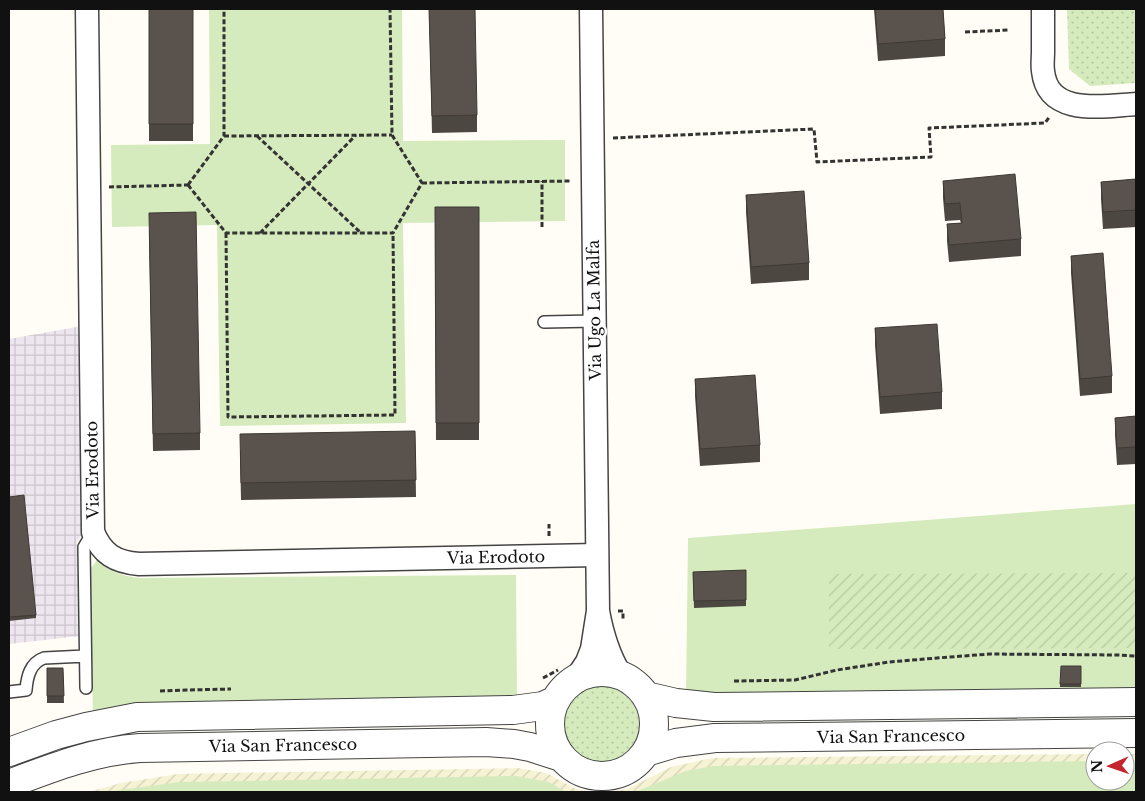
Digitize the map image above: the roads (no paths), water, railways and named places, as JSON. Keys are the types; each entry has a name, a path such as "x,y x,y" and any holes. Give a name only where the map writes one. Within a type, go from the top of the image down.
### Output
{"street":[{"name":"Via Erodoto","path":"87,9 93,532 100,546 108,554 129,564 597,555"},
{"name":"Via Ugo La Malfa","path":"577,677 587,662 592,648 598,611 591,9"},
{"path":"1043,9 1043,72 1048,89 1060,101 1078,106 1096,107 1136,104"},
{"name":"Via Ugo La Malfa","path":"598,611 606,646 620,674"},
{"path":"598,671 620,674 640,687 652,706 654,729 652,741 639,761 629,769 617,774 593,776 570,766 561,757 552,740 550,730 551,711 554,701 560,692 577,677 598,671"},
{"name":"Via San Francesco","path":"646,696 676,703 714,707 1136,702"},
{"name":"Via San Francesco","path":"9,752 56,735 138,717 513,710 543,706 554,701"},
{"name":"Via San Francesco","path":"646,752 676,743 716,738 1136,733"},
{"name":"Via San Francesco","path":"9,784 80,759 123,749 140,748 486,742 530,747 561,757"}],"lane":[{"path":"544,322 595,321"},
{"path":"86,688 84,548 93,532"},
{"path":"9,692 26,690 30,671 39,660 44,658 85,656"}]}
